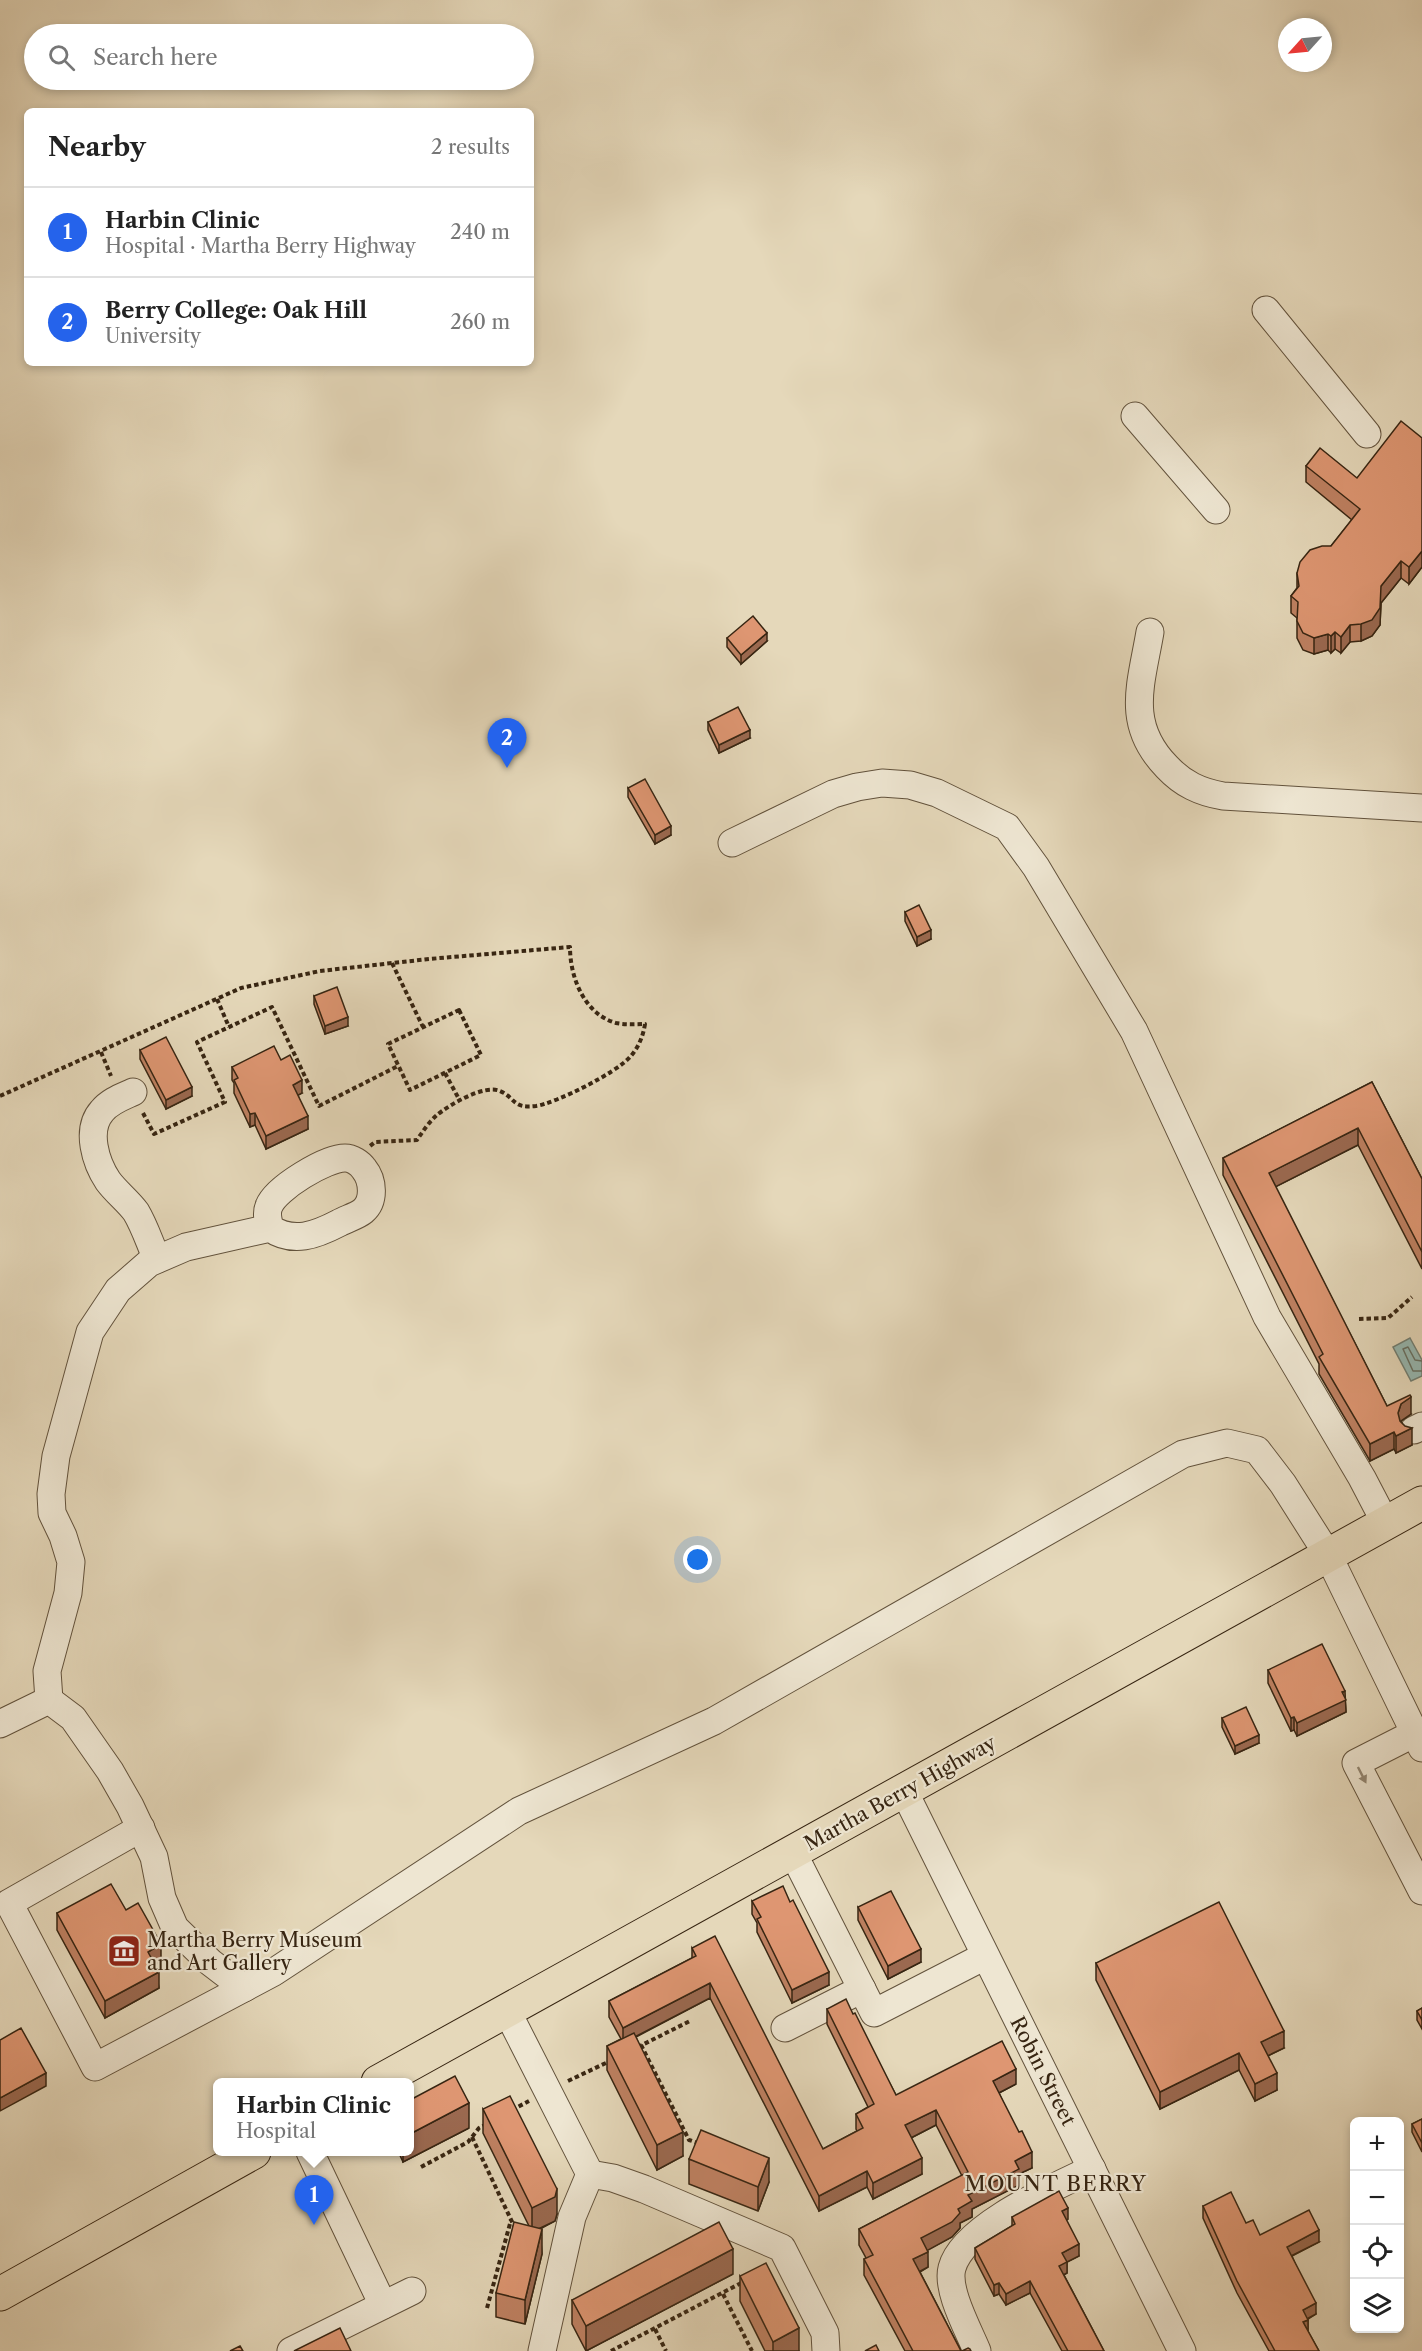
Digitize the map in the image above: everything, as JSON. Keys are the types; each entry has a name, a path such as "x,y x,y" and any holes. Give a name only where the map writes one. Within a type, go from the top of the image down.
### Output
{"main road":[{"name":"Martha Berry Highway","path":"385,2078 1422,1503"},
{"path":"0,2294 245,2156"}],"street":[{"path":"1266,310 1367,434"},
{"path":"1135,416 1216,510"},
{"path":"1150,632 1141,684 1139,720 1152,752 1184,783 1201,791 1223,796 1422,807"},
{"path":"732,843 833,794 882,783 910,785 937,793 1007,827 1036,867 1134,1032 1267,1317 1356,1468 1386,1524"},
{"path":"134,1092 114,1100 100,1113 95,1128 93,1147 98,1165 109,1182 135,1210 157,1259"},
{"path":"344,1158 354,1160 363,1167 372,1185 371,1197 364,1210 306,1237 279,1234 270,1228 267,1215 268,1206 285,1186 306,1173 344,1158"},
{"path":"244,1988 210,1962 175,1928 162,1898 154,1857 110,1771 73,1718 49,1700 47,1671 68,1593 70,1562 63,1536 52,1513 51,1494 56,1456 90,1332 118,1290 139,1269 186,1247 270,1228"},
{"path":"141,1828 9,1903 95,2067 274,1972 519,1811 714,1721 1183,1454 1227,1443 1257,1450 1283,1484 1328,1555 1418,1740 1356,1763 1422,1891"},
{"path":"0,1724 49,1700"},
{"name":"Robin Street","path":"904,1791 1182,2351"},
{"path":"793,1853 874,2013 985,1956"},
{"path":"785,2028 862,1989"},
{"path":"507,2011 590,2174 572,2217 542,2351"},
{"path":"312,2156 383,2305"},
{"path":"977,2351 951,2281 952,2268 959,2254 994,2220 1092,2169"},
{"path":"590,2174 613,2178 644,2189 782,2248 825,2333 826,2351"},
{"path":"291,2351 412,2291"}],"path":[{"path":"0,1096 241,988 320,971 570,947 574,981 598,1014 617,1023 645,1024 642,1038 629,1058 611,1072 560,1097 537,1106 517,1105 499,1090 485,1090 460,1101 438,1115 417,1140 375,1142 354,1160"},
{"path":"392,963 423,1027"},
{"path":"217,999 230,1027"},
{"path":"134,1092 154,1134 225,1101 197,1042 272,1007 319,1106 398,1066"},
{"path":"459,1010 481,1055 410,1090 388,1044 423,1027 459,1010"},
{"path":"445,1073 460,1101"},
{"path":"1359,1319 1388,1318 1412,1297"},
{"path":"641,2045 688,2139 709,2148"},
{"path":"472,2137 515,2228"},
{"path":"487,2308 511,2219"},
{"path":"611,2351 739,2286 747,2278"},
{"path":"723,2294 752,2351"},
{"path":"655,2329 666,2351"}],"water":[{"path":"1410,1338 1422,1360 1422,1376 1411,1381 1393,1347"}],"building":[{"path":"1401,421 1422,438 1422,551 1409,567 1401,561 1381,586 1380,608 1372,620 1350,625 1341,637 1335,632 1331,636 1328,634 1314,638 1303,633 1297,621 1298,602 1291,596 1299,586 1297,573 1300,562 1310,550 1331,546 1360,509 1306,466 1320,448 1357,478"},
{"path":"753,616 767,633 741,655 727,638"},
{"path":"738,707 750,730 719,745 708,722"},
{"path":"645,779 671,826 655,835 628,788"},
{"path":"919,905 931,930 917,937 905,912"},
{"path":"337,987 348,1017 325,1026 314,996"},
{"path":"166,1037 192,1087 166,1100 140,1050"},
{"path":"274,1046 281,1060 290,1055 302,1080 293,1085 308,1116 266,1136 255,1113 250,1114 234,1080 238,1078 232,1067"},
{"path":"1372,1082 1422,1179 1422,1252 1358,1128 1269,1173 1387,1406 1410,1395 1411,1397 1401,1404 1398,1413 1400,1421 1412,1428 1396,1436 1394,1432 1370,1444 1319,1357 1323,1354 1223,1158"},
{"path":"1322,1644 1345,1691 1342,1692 1346,1700 1297,1723 1294,1717 1291,1718 1268,1670"},
{"path":"1246,1707 1259,1735 1235,1746 1222,1718"},
{"path":"111,1884 126,1910 138,1903 161,1944 148,1952 159,1972 105,2001 57,1913"},
{"path":"783,1886 790,1902 793,1900 829,1972 792,1990 757,1919 761,1917 752,1901"},
{"path":"891,1891 921,1949 888,1966 858,1907"},
{"path":"1219,1902 1284,2031 1261,2042 1277,2073 1255,2084 1239,2053 1160,2092 1096,1963"},
{"path":"715,1936 823,2149 863,2128 856,2114 874,2104 827,2009 846,1999 896,2095 1002,2041 1016,2069 993,2081 1032,2152 1015,2161 1019,2169 968,2195 972,2201 958,2209 960,2213 952,2222 921,2238 928,2252 913,2259 961,2351 913,2351 864,2259 873,2255 859,2229 968,2172 936,2110 905,2125 922,2158 873,2183 867,2171 819,2196 710,1983 623,2028 609,2001 696,1956 692,1948"},
{"path":"1422,2008 1422,2020 1417,2011"},
{"path":"21,2028 46,2073 0,2098 0,2040"},
{"path":"634,2033 683,2132 657,2145 607,2046"},
{"path":"455,2076 469,2103 414,2132 414,2098"},
{"path":"510,2096 557,2189 555,2197 532,2208 483,2109"},
{"path":"1422,2119 1422,2143 1412,2124"},
{"path":"701,2130 769,2158 758,2187 689,2159"},
{"path":"1059,2191 1068,2208 1062,2211 1079,2244 1062,2253 1067,2262 1059,2266 1104,2351 1068,2351 1030,2281 1006,2294 999,2283 994,2285 975,2248 1015,2224 1012,2217"},
{"path":"1231,2192 1246,2223 1253,2220 1260,2235 1309,2210 1319,2230 1287,2247 1316,2303 1303,2310 1308,2320 1303,2322 1319,2351 1275,2351 1237,2281 1203,2206"},
{"path":"514,2222 542,2229 525,2300 496,2293"},
{"path":"719,2222 733,2249 586,2326 572,2300"},
{"path":"766,2263 799,2328 773,2342 740,2276"},
{"path":"340,2328 351,2351 294,2351"},
{"path":"876,2345 879,2351 865,2351"},
{"path":"240,2346 243,2351 230,2351"}],"place":[{"name":"Berry College: Oak Hill","path":"507,768"},
{"name":"Martha Berry Museum and Art Gallery","path":"124,1951"},
{"name":"Harbin Clinic","path":"314,2225"}],"district":[{"name":"MOUNT BERRY","path":"1056,2183"}]}
